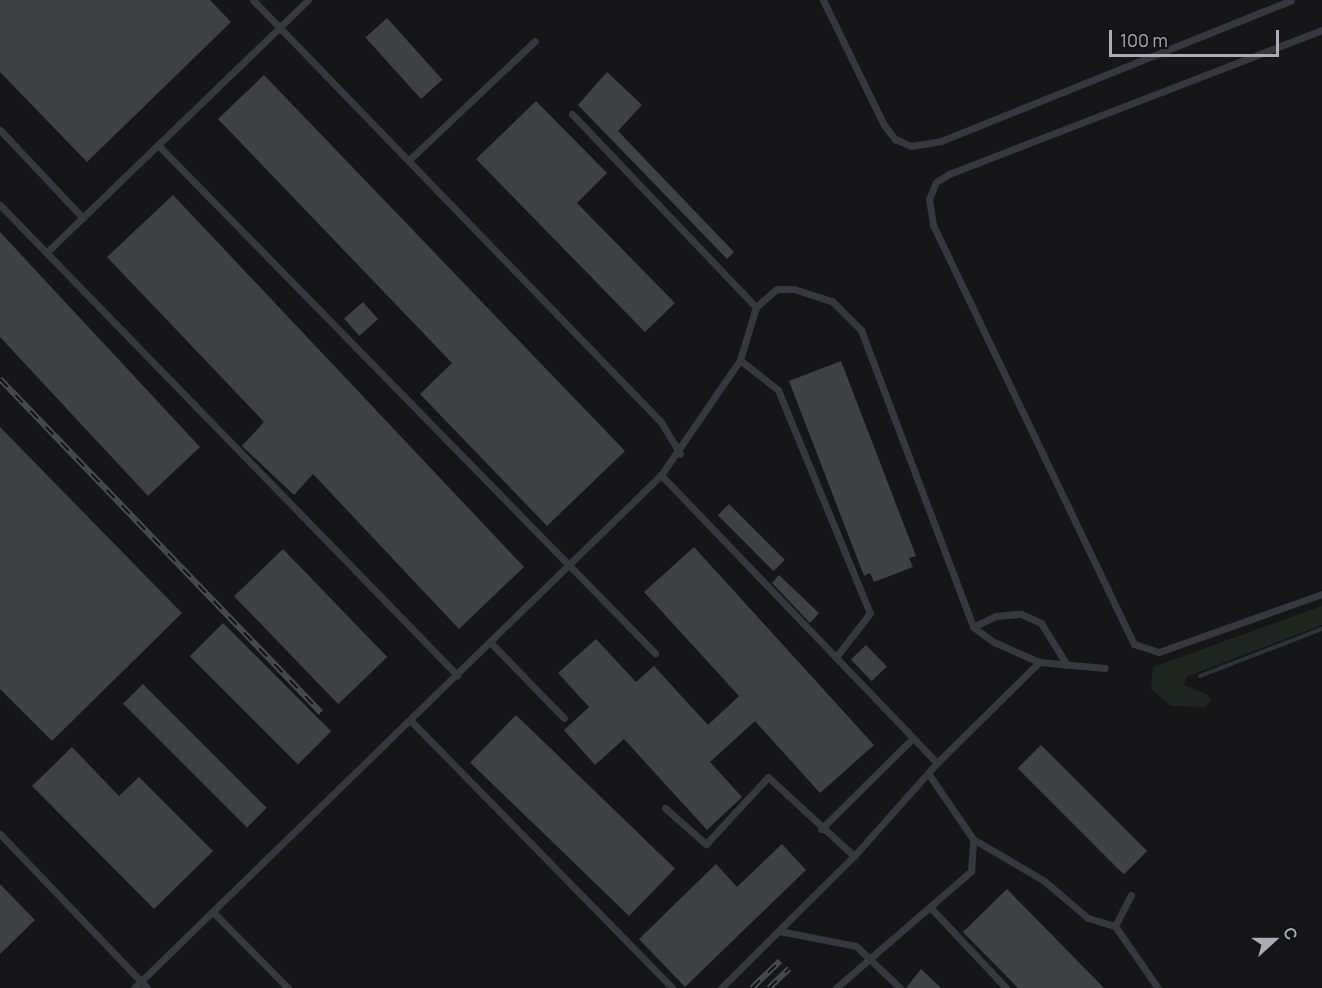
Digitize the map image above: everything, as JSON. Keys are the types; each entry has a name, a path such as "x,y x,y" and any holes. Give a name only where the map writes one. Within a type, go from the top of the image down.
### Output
{"lane":[{"path":"253,0 661,422 680,454"},
{"path":"47,252 308,0"},
{"path":"824,0 884,125 895,139 911,146 941,141 1291,0"},
{"path":"1322,30 949,174 936,182 929,199 933,225 1134,644 1159,652 1322,594"},
{"path":"409,160 535,41"},
{"path":"572,114 756,307"},
{"path":"0,130 83,218"},
{"path":"158,145 568,567 655,653"},
{"path":"0,205 457,675"},
{"path":"134,988 661,475 680,454 740,360 756,307 777,289 794,289 832,301 861,330 973,627 994,642 1039,662 1105,668"},
{"path":"740,360 778,390 870,613 836,657"},
{"path":"661,475 937,763"},
{"path":"973,627 996,616 1021,614 1041,623 1067,665"},
{"path":"490,642 564,718"},
{"path":"720,988 854,856 937,763 1039,662"},
{"path":"410,720 672,988"},
{"path":"821,829 913,738"},
{"path":"928,773 973,839 1043,880 1088,918 1115,926 1158,988"},
{"path":"665,808 706,844 768,777 821,829 854,856"},
{"path":"0,834 147,988"},
{"path":"836,988 971,871 973,839"},
{"path":"1115,926 1131,896"},
{"path":"930,907 1006,988"},
{"path":"213,912 288,988"},
{"path":"779,931 856,946 900,988"}],"shaded area":[{"path":"1322,606 1322,625 1186,677 1184,685 1207,694 1211,701 1205,707 1171,706 1151,689 1153,667"}],"building":[{"path":"0,0 210,0 231,22 87,162 0,72"},
{"path":"387,18 443,80 421,99 365,37"},
{"path":"607,72 642,105 618,131 734,252 727,259 578,105"},
{"path":"264,75 625,451 547,526 420,394 452,363 218,119"},
{"path":"536,101 607,173 577,203 675,303 645,332 476,159"},
{"path":"173,195 524,567 459,629 313,474 294,495 242,446 264,422 107,257"},
{"path":"0,232 200,447 148,496 0,337"},
{"path":"363,302 378,319 359,336 344,318"},
{"path":"841,361 916,556 909,558 913,567 874,582 870,573 864,576 789,381"},
{"path":"0,427 182,613 52,741 0,689"},
{"path":"729,504 785,560 774,571 718,515"},
{"path":"694,547 874,745 820,793 755,721 710,762 742,797 707,830 624,739 595,765 564,730 589,707 558,673 596,639 636,682 654,666 708,725 739,696 644,592"},
{"path":"283,549 387,657 338,704 234,596"},
{"path":"779,575 819,613 810,623 772,583"},
{"path":"223,623 331,731 298,764 190,656"},
{"path":"866,645 887,667 872,681 851,660"},
{"path":"143,684 267,808 247,828 123,704"},
{"path":"516,715 675,869 629,916 470,762"},
{"path":"1041,745 1147,851 1124,874 1018,768"},
{"path":"72,747 119,796 139,777 213,851 154,909 32,786"},
{"path":"782,844 806,870 685,987 639,939 716,864 737,887"},
{"path":"0,884 35,920 0,954"},
{"path":"1007,889 1104,988 1018,988 963,932"},
{"path":"921,969 941,988 906,988"}],"waterway":[{"path":"1200,676 1322,629"}],"railway":[{"path":"0,379 321,713"},
{"path":"752,988 780,961"},
{"path":"769,988 789,969"}]}
